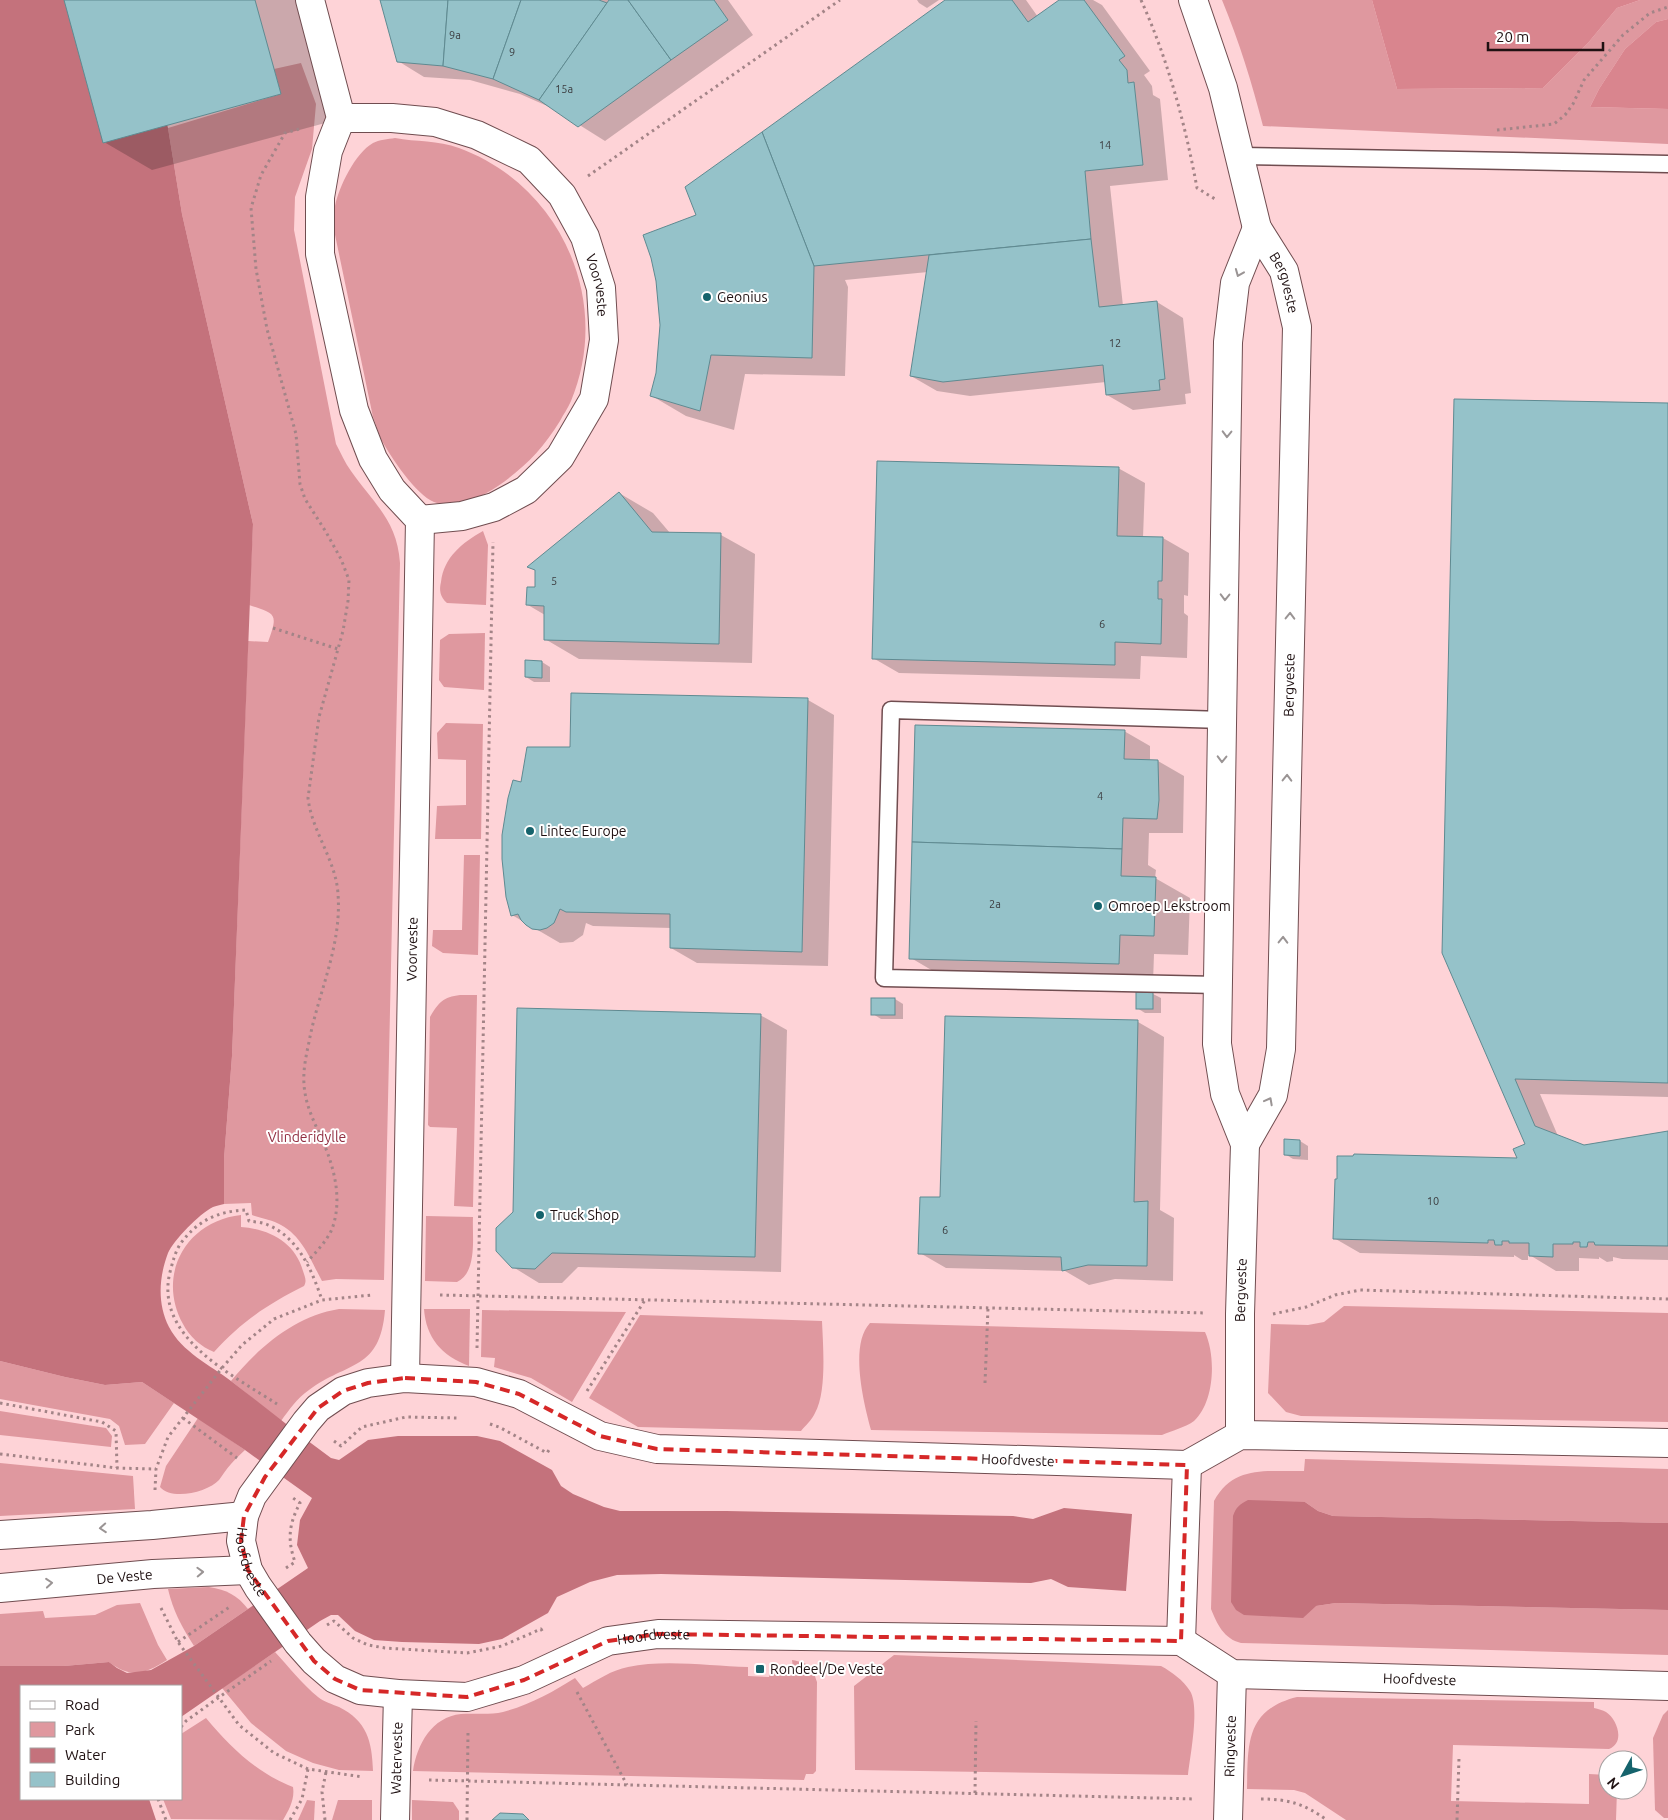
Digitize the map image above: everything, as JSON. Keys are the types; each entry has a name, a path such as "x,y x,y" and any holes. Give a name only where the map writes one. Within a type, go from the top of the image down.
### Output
{"street":[{"path":"310,0 341,118 328,150 320,197 320,254 354,410 373,459 392,490 420,520"},
{"name":"Bergveste","path":"1193,0 1223,88 1257,228 1284,271 1297,327 1281,1049 1272,1095 1245,1144"},
{"name":"Voorveste","path":"341,118 392,118 435,122 477,135 529,160 562,195 585,237 601,288 604,340 594,399 560,457 526,490 494,508 462,516 420,520 405,1378"},
{"name":"Bergveste","path":"1240,1436 1240,1314 1245,1144 1225,1094 1217,1044 1228,342 1235,282 1257,228"},
{"name":"Hoofdveste","path":"1181,1641 658,1634 608,1640 524,1680 467,1697 398,1694 360,1690 335,1679 314,1661 298,1643 253,1579 241,1541 244,1516 252,1496 318,1408 343,1391 368,1383 405,1378 476,1382 519,1394 600,1436 657,1449 1187,1465"},
{"path":"1232,1674 1181,1641 1187,1465 1240,1436 1668,1443"},
{"path":"0,1535 152,1525 244,1516"},
{"name":"De Veste","path":"0,1588 153,1574 253,1579"},
{"name":"Hoofdveste","path":"1232,1674 1668,1686"},
{"name":"Ringveste","path":"1228,1810 1232,1674"},
{"name":"Waterveste","path":"396,1820 398,1694"}],"lane":[{"path":"1241,156 1668,164"},
{"path":"1218,985 884,978 892,710 1223,720"}],"path":[{"path":"562,195 840,0"},
{"path":"1141,0 1171,76 1198,188 1257,228"},
{"path":"1496,130 1554,124 1565,115 1573,104 1584,80 1622,35 1650,13 1668,6"},
{"path":"307,1262 332,1230 337,1205 336,1181 329,1155 306,1101 304,1082 312,1025 338,929 338,894 334,869 309,811 308,798 319,717 338,649 348,601 348,580 334,546 305,499 300,484 296,434 267,329 256,269 251,208 261,175 285,133 341,118"},
{"path":"476,1382 494,508"},
{"path":"273,628 338,649"},
{"path":"222,1368 188,1340 178,1326 171,1311 168,1298 168,1282 174,1256 187,1235 196,1226 212,1216 233,1210 246,1210 249,1220 267,1224 282,1232 291,1240 307,1262 322,1300"},
{"path":"0,1454 118,1468 156,1469 168,1437 242,1345 274,1319 322,1300 366,1295 406,1294 1240,1314 1278,1314 1306,1307 1335,1295 1360,1290 1668,1298"},
{"path":"985,1383 988,1308"},
{"path":"0,1404 102,1422 116,1430 118,1468"},
{"path":"178,1642 239,1725 274,1753 308,1769 326,1772 397,1779 974,1794 1228,1810 1281,1799 1309,1808 1326,1820"},
{"path":"467,1653 467,1820"},
{"path":"974,1794 976,1721"},
{"path":"1457,1820 1459,1758"},
{"path":"290,1820 302,1799 308,1769"},
{"path":"325,1820 322,1792 326,1772"},
{"path":"158,1800 166,1820"}],"highlighted area":[{"path":"405,1378 476,1382 519,1394 600,1436 657,1449 1187,1465 1181,1641 658,1634 608,1641 524,1680 467,1697 360,1690 335,1679 314,1661 248,1570 241,1541 244,1516 265,1477 318,1408 343,1391 368,1383"}],"green space":[{"path":"1222,0 1372,0 1397,89 1543,88 1588,43 1617,8 1640,0 1668,0 1668,19 1656,22 1625,49 1599,89 1590,107 1668,109 1668,144 1263,126 1245,62"},
{"name":"Vlinderidylle","path":"301,63 316,104 312,149 295,197 294,230 336,444 349,468 376,503 389,524 398,548 400,563 384,1280 336,1279 322,1281 306,1250 289,1230 274,1222 252,1215 251,1203 224,1204 224,1159 232,1056 248,641 268,642 274,620 270,613 249,605 253,524 182,214 168,128 281,94 274,69"},
{"path":"395,138 459,148 495,165 525,189 550,218 569,250 581,286 585,324 582,363 567,409 547,441 525,465 491,490 468,502 459,504 451,505 434,502 419,492 404,474 381,439 373,417 334,230 337,198 354,162 373,143"},
{"path":"483,531 488,545 486,605 447,603 441,596 440,591 446,565 461,546"},
{"path":"485,633 484,690 444,687 439,680 440,640 449,634"},
{"path":"446,723 483,724 481,839 435,839 437,806 466,805 466,760 438,759 437,733"},
{"path":"464,855 480,855 478,955 443,953 432,946 433,930 462,930"},
{"path":"477,995 473,1207 454,1206 457,1128 430,1127 428,1125 430,1017 442,1001 449,997"},
{"path":"241,1215 241,1227 271,1234 280,1239 294,1252 305,1277 305,1282 304,1286 267,1307 245,1323 214,1352 196,1341 183,1324 175,1305 173,1287 175,1270 181,1253 191,1239 205,1228 222,1219"},
{"path":"426,1216 473,1217 471,1262 464,1277 457,1282 425,1281"},
{"path":"1344,1306 1668,1313 1668,1422 1301,1416 1286,1412 1268,1393 1271,1324 1308,1325 1324,1322"},
{"path":"339,1309 385,1310 382,1330 376,1344 360,1362 323,1381 305,1393 281,1421 231,1381 254,1356 279,1335 308,1318"},
{"path":"424,1309 470,1309 469,1366 451,1357 437,1345 428,1329"},
{"path":"482,1310 626,1312 572,1402 531,1378 494,1367 495,1358 481,1357"},
{"path":"640,1315 822,1321 823,1381 819,1404 814,1416 801,1431 638,1427 589,1398"},
{"path":"870,1323 1205,1332 1211,1353 1212,1378 1210,1391 1201,1413 1194,1421 1162,1435 871,1430 862,1391 859,1360 860,1345"},
{"path":"0,1361 105,1385 142,1382 174,1403 145,1444 125,1445 119,1426 110,1419 0,1399"},
{"path":"0,1411 106,1428 112,1436 111,1447 0,1435"},
{"path":"198,1418 245,1450 214,1484 199,1491 173,1494 160,1487 166,1466"},
{"path":"1305,1459 1668,1469 1668,1523 1333,1516 1318,1511 1305,1502 1316,1606 1336,1603 1668,1610 1668,1655 1241,1643 1235,1641 1222,1630 1211,1609 1214,1501 1222,1489 1231,1481 1253,1472 1304,1471"},
{"path":"0,1463 133,1476 135,1509 0,1516"},
{"path":"209,1587 231,1594 248,1609 194,1646 178,1619 168,1589"},
{"path":"140,1603 158,1645 167,1660 152,1669 131,1673 109,1662 64,1666 0,1666 0,1614 43,1611 45,1618 95,1615 117,1605"},
{"path":"275,1652 318,1697 339,1707 362,1725 369,1741 373,1771 339,1770 313,1763 286,1751 251,1723 222,1688"},
{"path":"894,1655 1161,1666 1184,1683 1193,1698 1194,1720 1188,1775 855,1770 854,1686"},
{"path":"792,1660 809,1666 817,1682 816,1771 813,1774 806,1774 804,1780 413,1771 422,1742 434,1726 442,1720 461,1714 493,1713 513,1709 540,1698 575,1678 583,1688 616,1670 657,1663 748,1667 748,1676 769,1677 771,1668 793,1668"},
{"path":"1297,1697 1594,1702 1594,1708 1606,1712 1614,1720 1618,1737 1614,1746 1609,1749 1453,1745 1451,1801 1589,1804 1589,1774 1598,1774 1598,1800 1617,1800 1616,1820 1346,1820 1305,1793 1294,1790 1247,1789 1248,1758 1253,1731 1267,1711 1280,1703"},
{"path":"1668,1710 1668,1818 1664,1818 1655,1810 1653,1738 1663,1715"},
{"path":"206,1718 235,1749 256,1767 293,1787 292,1800 283,1820 171,1819 163,1800 182,1800 182,1733"},
{"path":"307,1800 315,1801 314,1820 298,1820"},
{"path":"338,1800 372,1800 372,1820 332,1820"},
{"path":"412,1800 453,1802 459,1811 459,1820 412,1820"}],"shaded area":[{"path":"1372,0 1640,0 1617,8 1588,43 1543,88 1397,89"},
{"path":"1668,19 1668,109 1590,107 1599,89 1625,49 1656,22"}],"water":[{"path":"0,0 151,0 154,76 168,128 182,214 253,524 232,1056 224,1159 224,1204 207,1210 194,1221 168,1253 161,1281 161,1299 169,1327 181,1344 189,1351 331,1458 339,1460 368,1440 398,1436 477,1436 500,1441 552,1470 561,1486 573,1494 604,1507 620,1511 1013,1516 1033,1519 1064,1508 1132,1514 1126,1591 1068,1587 1051,1579 1031,1583 661,1574 617,1575 590,1582 557,1597 548,1613 502,1639 479,1644 374,1640 355,1631 338,1615 331,1615 182,1716 182,1685 20,1685 20,1800 149,1800 156,1820 0,1820 0,1666 64,1666 109,1662 127,1673 151,1670 194,1646 308,1568 297,1545 300,1520 312,1498 245,1450 142,1382 105,1385 0,1361"},
{"path":"1248,1500 1305,1502 1318,1511 1333,1516 1668,1523 1668,1610 1336,1603 1316,1606 1303,1618 1244,1615 1236,1610 1231,1602 1233,1516 1235,1510"}],"building":[{"path":"64,0 255,0 281,94 103,143"},
{"path":"380,0 448,0 443,66 397,62"},
{"path":"448,0 521,0 493,79 443,66"},
{"path":"521,0 599,0 607,3 539,100 493,79"},
{"path":"609,0 628,0 671,60 578,127 539,100"},
{"path":"628,0 714,0 728,20 671,60"},
{"path":"945,0 1012,0 1028,22 1059,0 1084,0 1125,56 1119,60 1127,70 1128,83 1134,82 1143,165 1085,171 1091,239 814,266 762,132"},
{"path":"762,132 814,266 812,358 711,355 700,411 650,396 656,373 660,325 656,281 643,235 696,215 685,187"},
{"path":"1091,239 1099,307 1157,301 1165,379 1159,380 1160,390 1106,395 1103,365 943,382 910,376 929,255"},
{"path":"1454,399 1668,403 1668,1083 1515,1079 1535,1126 1584,1145 1668,1131 1668,1246 1595,1245 1594,1242 1588,1242 1587,1247 1580,1247 1580,1242 1573,1242 1573,1244 1553,1244 1553,1257 1529,1256 1529,1243 1509,1243 1509,1241 1502,1241 1502,1245 1495,1245 1494,1240 1488,1240 1488,1243 1333,1239 1337,1156 1353,1156 1354,1154 1517,1158 1513,1149 1525,1144 1442,953"},
{"path":"877,461 1119,467 1117,536 1163,537 1162,581 1158,581 1158,599 1162,599 1161,644 1115,642 1115,665 872,659"},
{"path":"619,492 652,532 721,533 719,644 544,640 544,606 526,605 527,587 535,587 535,570 527,567"},
{"path":"525,660 542,661 542,678 525,677"},
{"path":"571,693 808,698 802,952 670,948 670,914 566,912 560,909 554,923 540,930 532,929 526,925 518,914 511,916 506,897 502,859 502,835 508,798 513,780 521,782 527,747 570,747"},
{"path":"915,725 1125,730 1124,759 1158,760 1159,800 1157,819 1123,818 1122,849 912,842"},
{"path":"912,842 1122,849 1121,876 1156,877 1154,936 1120,935 1119,964 909,959"},
{"path":"1136,992 1153,992 1153,1009 1136,1009"},
{"path":"871,998 895,998 895,1015 871,1015"},
{"path":"517,1008 761,1014 755,1257 552,1253 535,1269 512,1268 496,1251 496,1228 513,1212"},
{"path":"945,1016 1138,1020 1134,1202 1148,1201 1147,1266 1088,1265 1062,1271 1061,1257 918,1254 920,1197 940,1197"},
{"path":"1284,1139 1300,1140 1300,1156 1284,1155"},
{"path":"500,1813 523,1814 529,1820 492,1820"}],"place":[{"name":"Geonius","path":"707,297"},
{"name":"Lintec Europe","path":"530,831"},
{"name":"Omroep Lekstroom","path":"1098,906"},
{"name":"Truck Shop","path":"540,1215"},
{"name":"Rondeel/De Veste","path":"760,1669"}]}
